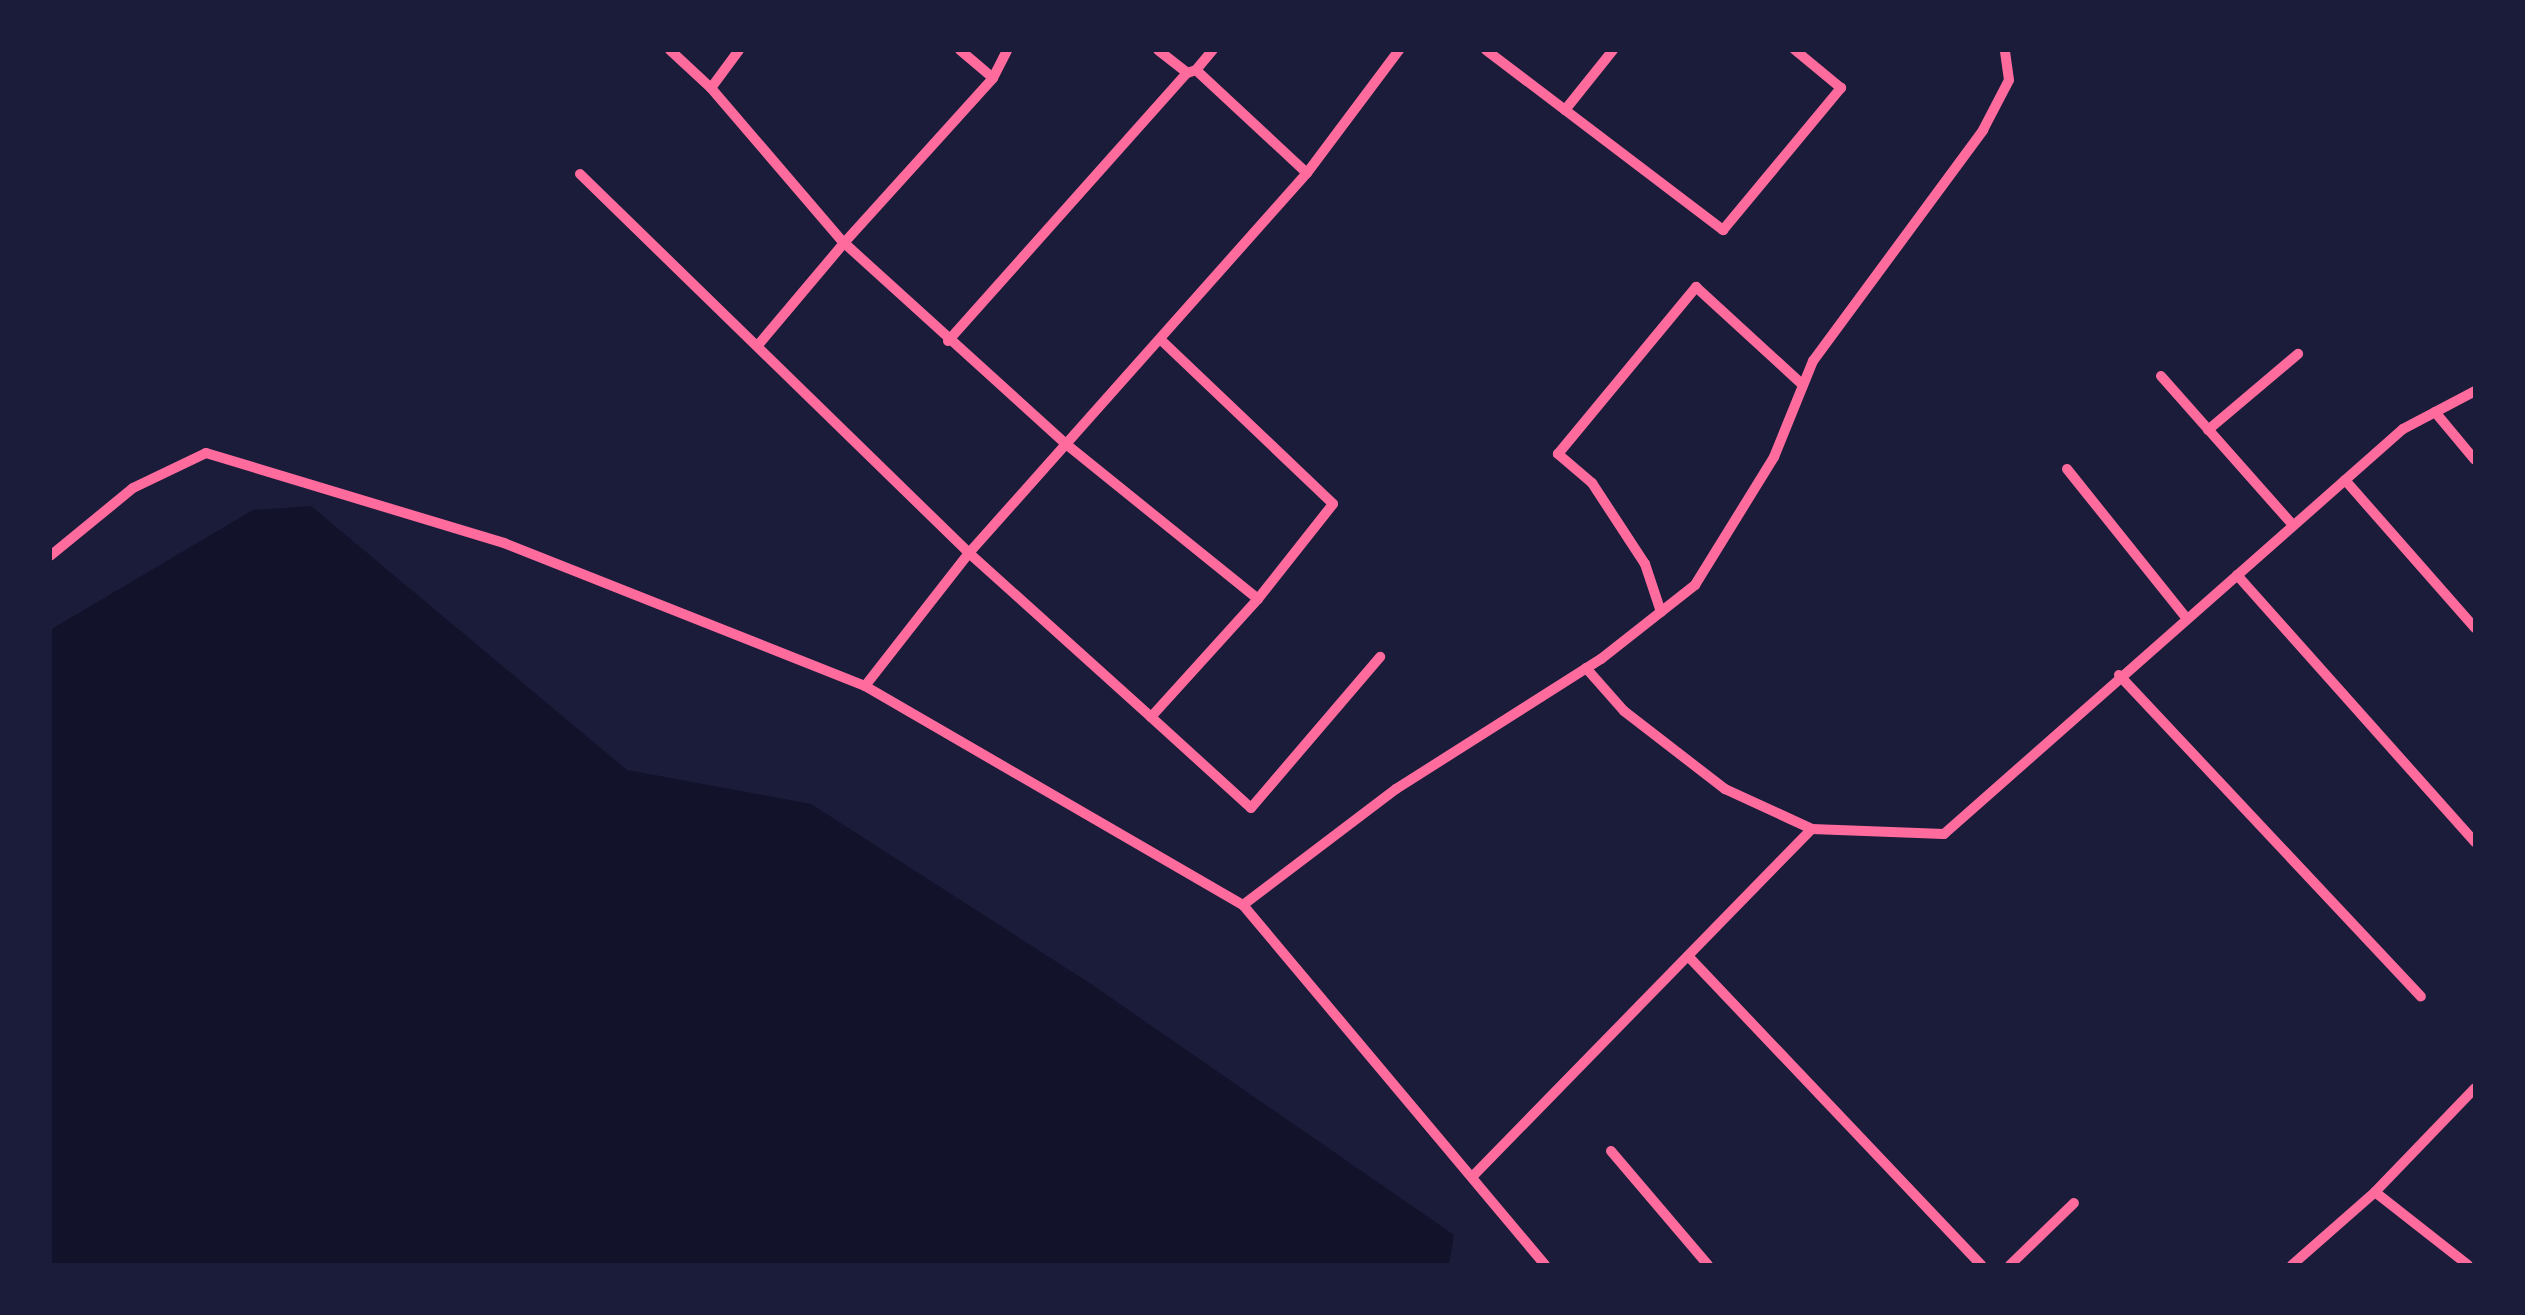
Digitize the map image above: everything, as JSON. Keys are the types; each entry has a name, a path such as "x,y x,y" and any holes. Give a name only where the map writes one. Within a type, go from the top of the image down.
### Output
{"street":[{"path":"670,50 711,88 844,243 948,341 1066,446 1258,598"},
{"path":"711,88 739,50"},
{"path":"960,50 993,78"},
{"path":"758,345 993,78 1007,50"},
{"path":"1158,50 1192,72 1307,173"},
{"path":"948,341 1213,50"},
{"path":"864,686 969,554 1307,173 1400,50"},
{"path":"1486,50 1723,230 1841,88 1796,50"},
{"path":"1565,110 1613,50"},
{"path":"1243,905 1396,788 1586,668 1695,585 1774,457 1812,361 1982,130 2009,80 2005,50"},
{"path":"580,174 969,554 1251,808 1380,657"},
{"path":"1661,612 1645,564 1592,483 1558,454 1696,287 1803,385"},
{"path":"1151,717 1258,598 1333,504 1160,339"},
{"path":"2208,430 2298,354"},
{"path":"2160,376 2294,525"},
{"path":"1586,668 1624,710 1726,789 1812,829 1944,834 2119,675 2404,428 2475,390"},
{"path":"2435,412 2475,460"},
{"path":"50,556 134,488 206,453 504,543 864,686 1243,905 1545,1265"},
{"path":"2066,469 2187,619"},
{"path":"2345,480 2475,628"},
{"path":"2237,575 2475,842"},
{"path":"2119,675 2420,997"},
{"path":"1473,1176 1812,829"},
{"path":"1688,956 1982,1265"},
{"path":"2292,1265 2374,1192 2475,1088"},
{"path":"1610,1152 1708,1265"},
{"path":"2374,1192 2468,1265"},
{"path":"2010,1265 2074,1203"}],"shaded area":[{"path":"311,506 627,770 811,804 1091,984 1454,1235 1449,1265 50,1265 50,630 253,510"}]}
